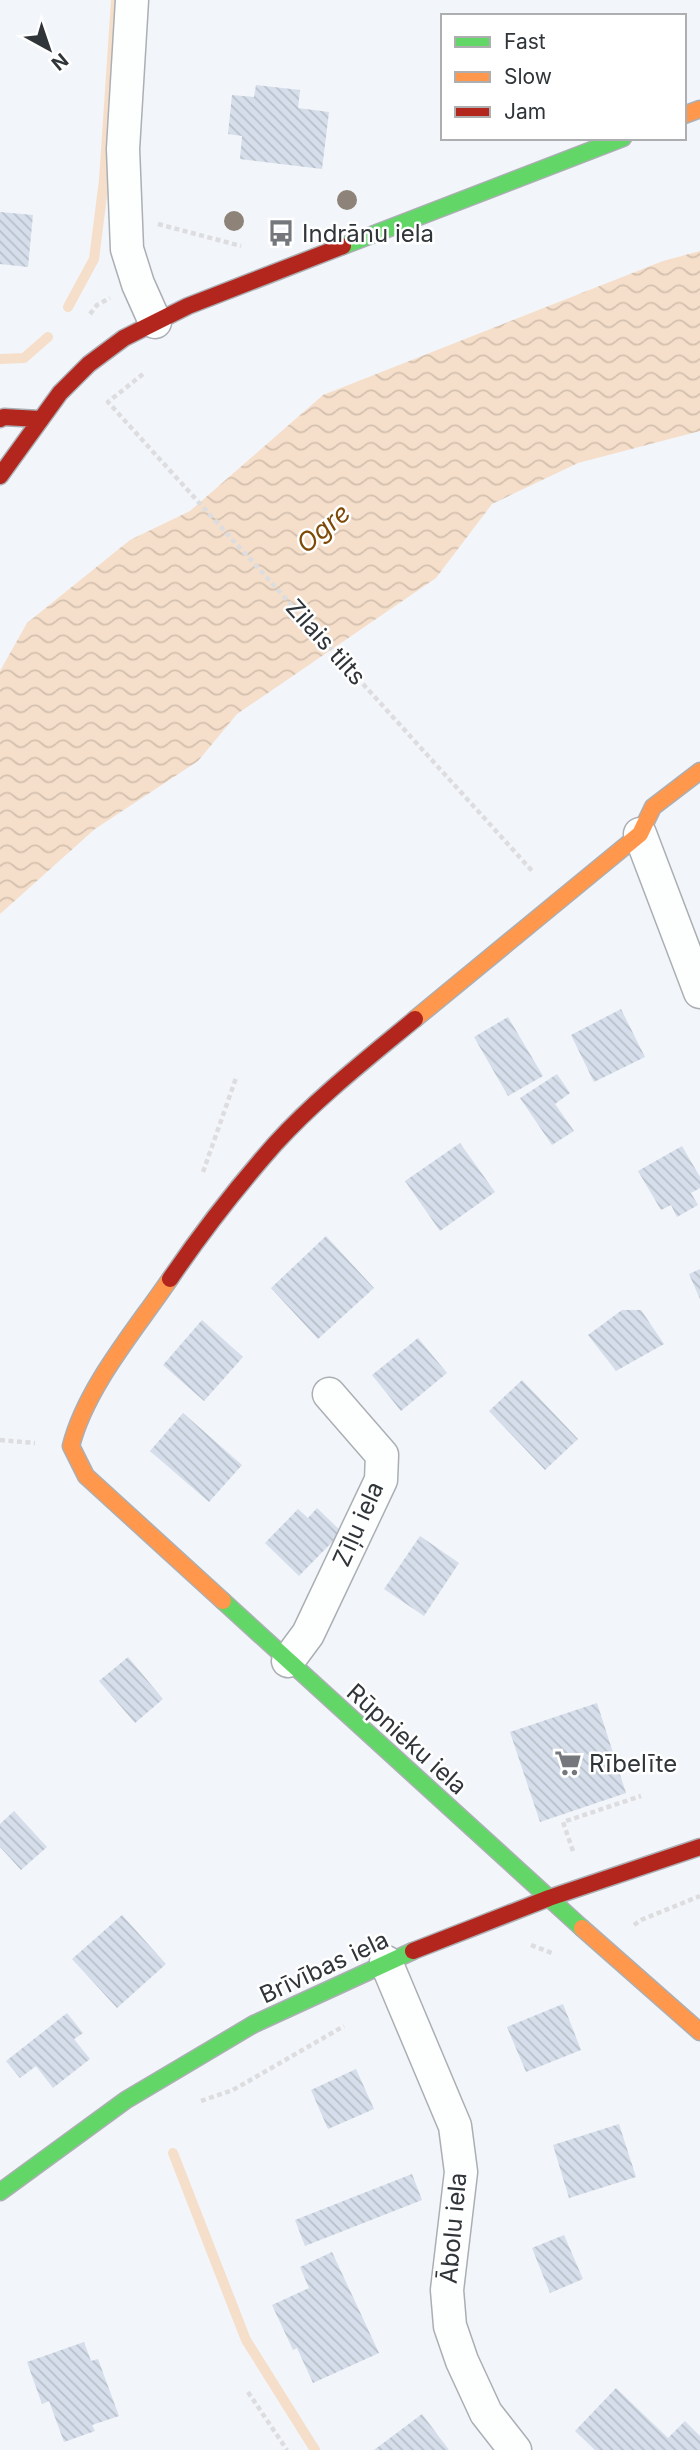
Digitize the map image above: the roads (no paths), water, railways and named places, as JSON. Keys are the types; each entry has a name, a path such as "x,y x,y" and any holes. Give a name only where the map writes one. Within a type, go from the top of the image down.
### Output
{"street":[{"path":"132,0 123,149 127,249 138,284 155,322"},
{"path":"0,476 39,419 70,381 104,352 155,322 300,262 618,140"},
{"path":"0,419 39,419"},
{"path":"700,771 653,807 640,834 700,992"},
{"name":"Rūpnieku iela","path":"640,834 373,1054 276,1143 191,1248 92,1396 77,1423 71,1446 86,1476 700,2032"},
{"name":"Zīļu iela","path":"288,1661 308,1634 381,1480 382,1455 329,1394"},
{"name":"Brīvības iela","path":"0,2192 126,2100 254,2024 386,1962 549,1898 700,1847"},
{"name":"Ābolu iela","path":"386,1962 455,2126 461,2172 447,2290 450,2326 462,2361 486,2413 515,2450"}],"water":[{"name":"Ogre","path":"700,251 700,431 578,463 492,504 436,578 237,714 198,761 95,829 0,914 0,671 27,623 130,540 190,511 323,395 663,261"}],"waterway":[{"path":"68,307 94,259 104,180 116,0"},
{"path":"0,359 24,358 48,337"},
{"path":"173,2153 246,2340 315,2450"}],"place":[{"name":"Indrānu iela","path":"281,233"},
{"name":"Rībelīte","path":"568,1763"}]}
